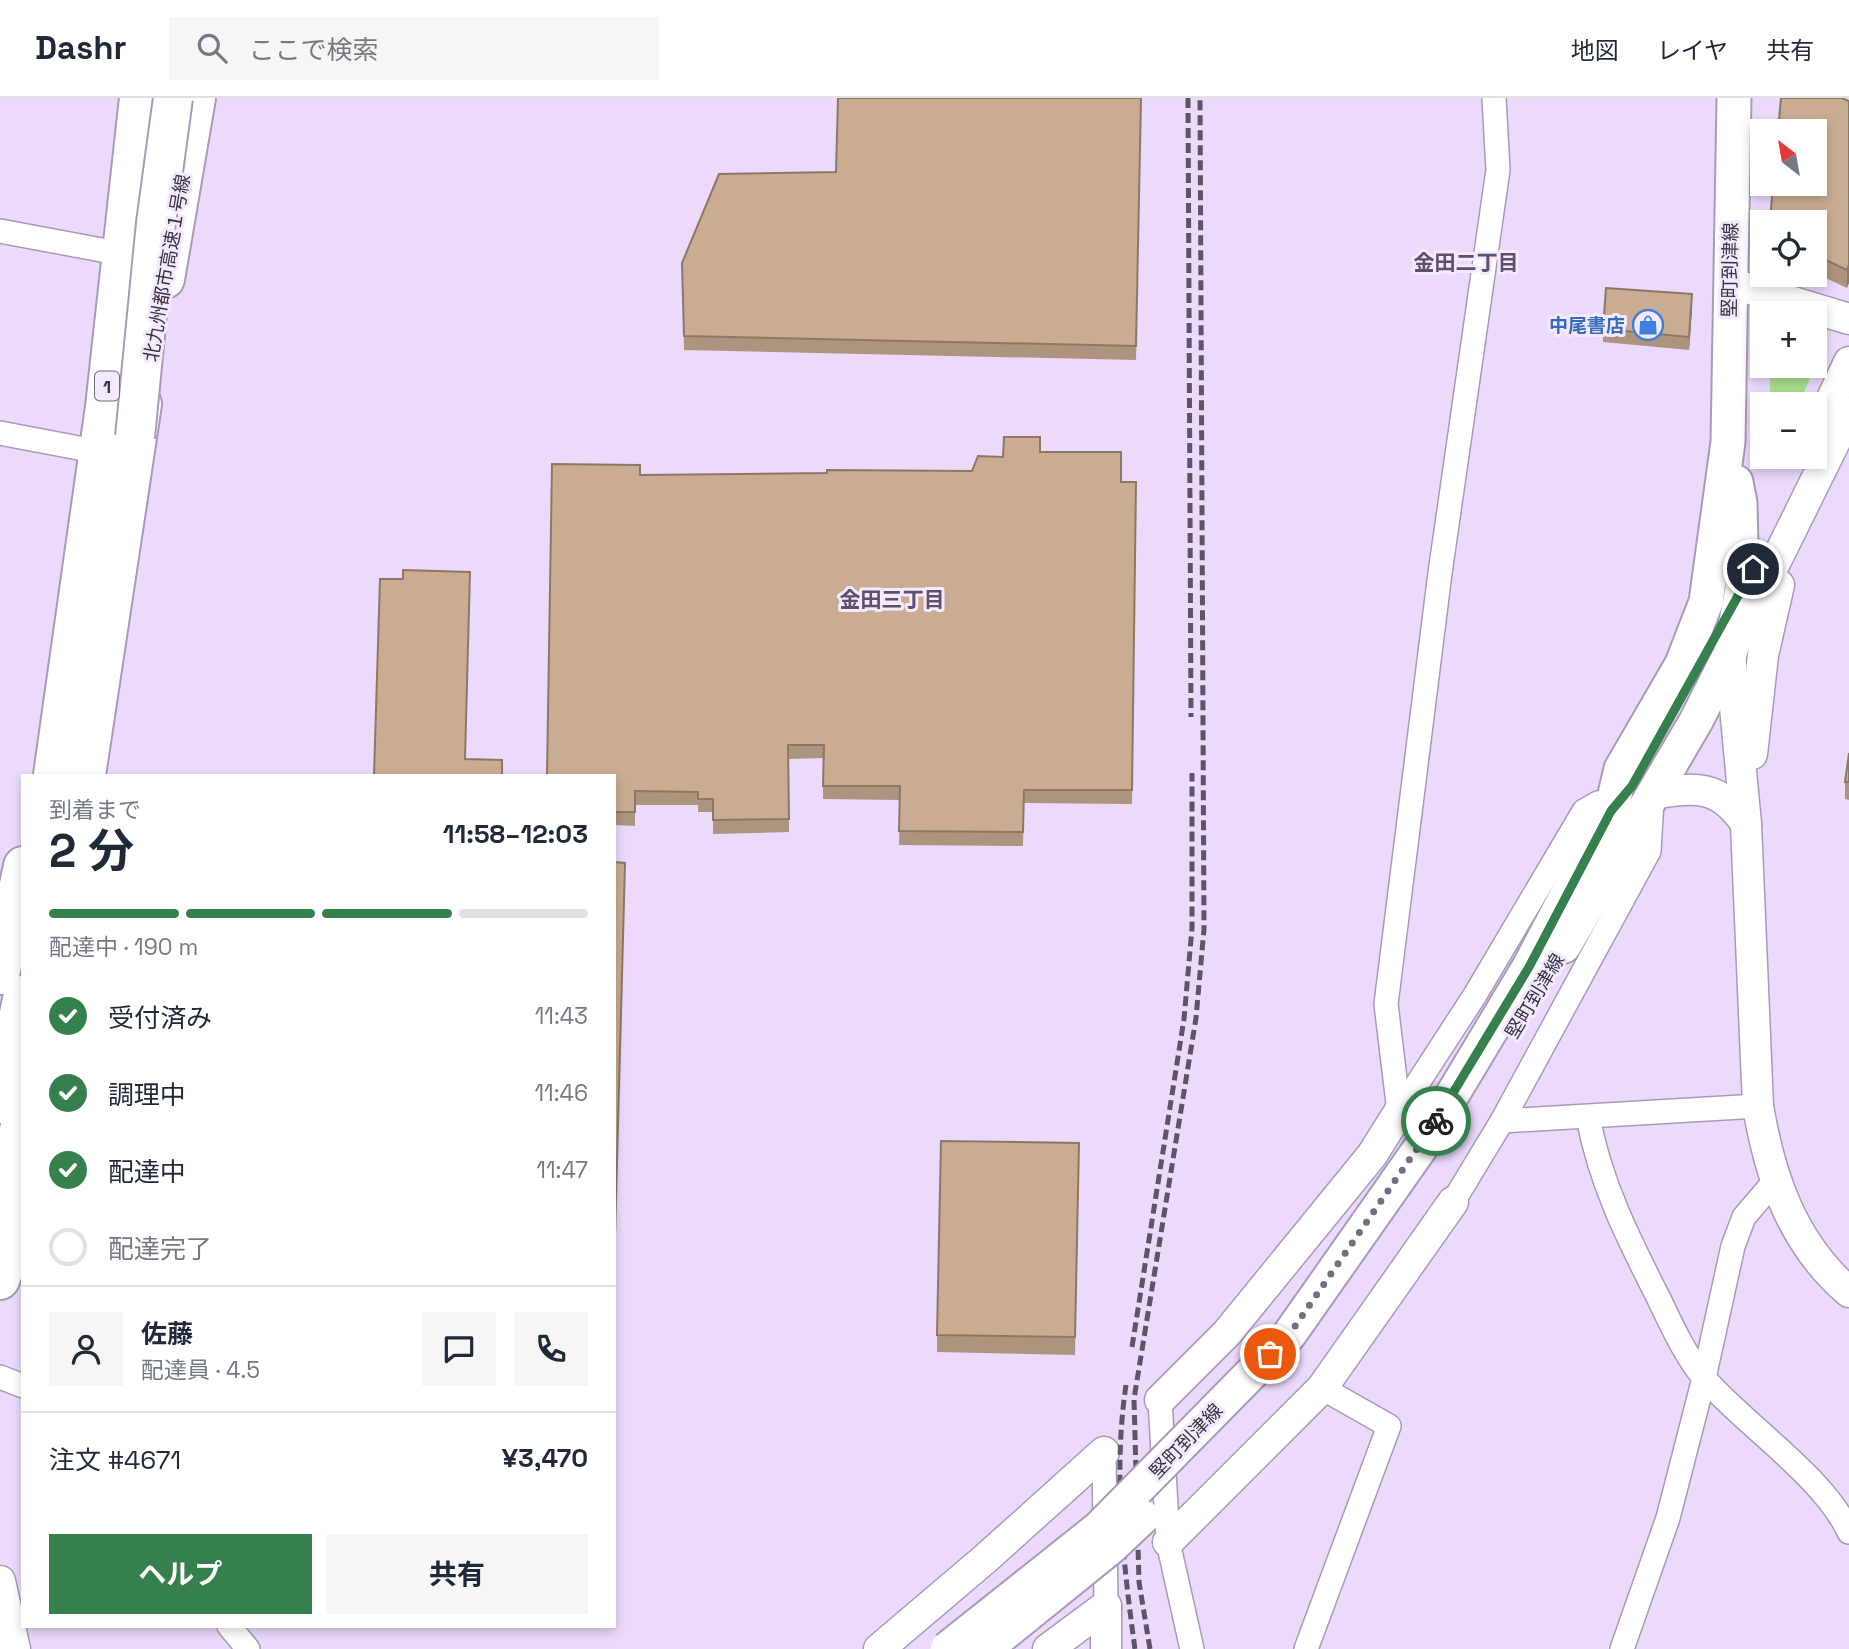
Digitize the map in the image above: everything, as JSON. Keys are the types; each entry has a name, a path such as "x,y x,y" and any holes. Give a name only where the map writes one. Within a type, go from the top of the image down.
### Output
{"highway":[{"name":"北九州都市高速１号線","path":"105,407 139,98"},
{"name":"北九州都市高速１号線","path":"66,674 105,407 159,98"},
{"name":"北九州都市高速１号線","path":"135,437 156,223 173,98"},
{"name":"北九州都市高速１号線","path":"86,774 135,437 197,98"},
{"path":"41,774 66,674"},
{"name":"1","path":"53,774 66,674"},
{"path":"0,975 21,875"},
{"path":"0,1104 21,1004"},
{"path":"0,1211 21,1143"},
{"path":"0,1280 21,1225"}],"main road":[{"name":"堅町到津線","path":"985,1649 1111,1548 1305,1347 1438,1158 1538,972 1611,811 1621,769 1682,664 1706,602 1728,442 1734,98"},
{"name":"堅町到津線","path":"947,1649 1099,1528 1289,1335 1421,1147 1538,972 1653,794 1696,721 1739,630 1752,547 1728,442"},
{"path":"1721,507 1726,527 1752,547"},
{"path":"1611,811 1632,786 1699,668 1716,657 1739,630 1721,507"}],"street":[{"path":"41,774 84,449 124,98"},
{"path":"77,774 137,360 184,98"},
{"path":"1399,1112 1386,1004 1440,573 1498,170 1494,98"},
{"path":"0,231 107,251"},
{"path":"1730,283 1849,319"},
{"path":"1827,444 1849,362"},
{"path":"1827,450 1849,413"},
{"path":"0,433 84,449"},
{"path":"1752,547 1813,469"},
{"path":"1818,469 1798,518 1739,630 1746,824 1758,1106 1774,1182 1791,1221 1811,1251 1849,1292"},
{"path":"1752,547 1788,532 1798,518"},
{"path":"1746,824 1753,742 1772,608 1798,518"},
{"path":"1739,630 1753,742"},
{"path":"1168,1542 1322,1388 1453,1202 1502,1121 1649,851 1653,794 1694,789 1708,791 1731,804 1746,824"},
{"path":"1192,1649 1168,1542 1160,1400 1227,1333 1372,1155 1475,995 1584,811 1598,803 1611,811"},
{"path":"0,1038 21,903"},
{"path":"0,1190 21,1101"},
{"path":"1502,1121 1758,1106"},
{"path":"1588,1116 1596,1158 1619,1219 1687,1353 1704,1378 1831,1500 1849,1532"},
{"path":"1622,1649 1668,1518 1704,1378 1733,1247 1744,1217 1774,1182"},
{"path":"0,1377 21,1385"},
{"path":"1306,1649 1389,1426 1322,1388"},
{"path":"1104,1452 1106,1649"},
{"path":"879,1649 985,1559 1104,1452"},
{"path":"0,1581 15,1649"},
{"path":"1048,1649 1106,1606"},
{"path":"231,1628 248,1649"}],"green space":[{"path":"1770,378 1810,378 1804,392 1770,392"}],"building":[{"path":"838,98 1141,98 1136,346 684,336 682,263 719,174 836,172"},
{"path":"1781,98 1842,98 1849,101 1847,270 1827,261 1827,210 1771,210 1772,196 1827,196 1827,119 1779,119"},
{"name":"中尾書店","path":"1606,288 1692,294 1689,337 1603,329"},
{"path":"1004,437 1040,437 1040,452 1121,452 1121,482 1136,482 1132,790 1024,790 1023,832 899,831 900,786 823,786 824,745 788,745 789,819 713,820 713,799 698,799 698,792 635,791 635,812 616,812 616,774 547,774 552,464 640,465 640,475 827,473 827,470 972,471 978,456 1003,457"},
{"path":"403,570 470,572 465,759 502,760 502,774 374,774 380,579 403,579"},
{"path":"1849,753 1849,782 1845,782"},
{"path":"616,862 625,863 616,1199"},
{"path":"941,1141 1079,1143 1075,1337 937,1335"}],"railway":[{"path":"1188,98 1191,717"},
{"path":"1150,1649 1139,1582 1134,1399 1196,1018 1204,929 1200,98"},
{"path":"1132,1347 1184,1019 1192,928 1192,773"},
{"path":"1126,1385 1120,1451 1121,1517 1135,1649"}],"way so far":[{"path":"1270,1354 1289,1335 1421,1147 1436,1121"}],"place":[{"name":"中尾書店","path":"1648,325"}],"district":[{"name":"金田二丁目","path":"1466,262"},
{"name":"金田三丁目","path":"892,599"}],"route":[{"path":"1436,1121 1529,967 1611,811 1632,786 1753,569"}]}
